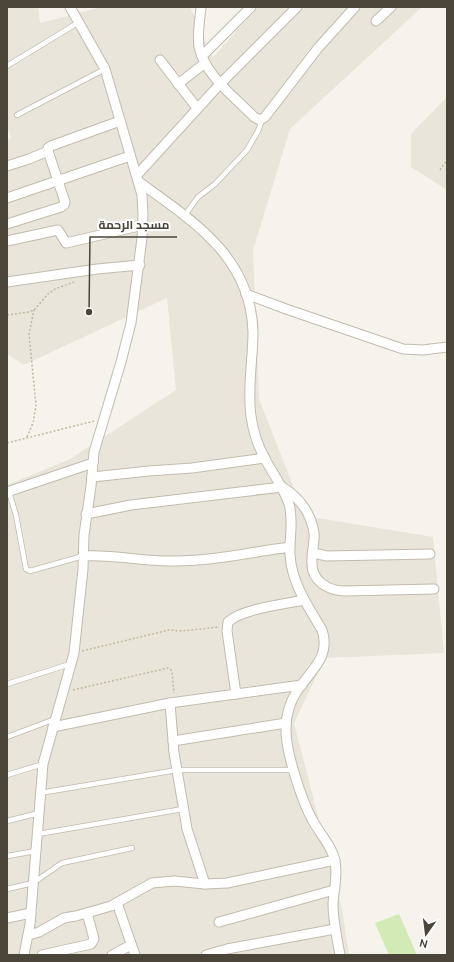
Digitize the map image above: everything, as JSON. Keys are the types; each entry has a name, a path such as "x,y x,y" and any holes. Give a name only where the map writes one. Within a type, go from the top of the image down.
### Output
{"street":[{"path":"24,955 29,935 43,764 74,653 86,514 93,463 97,440 127,343 140,265 143,225 143,205 138,179 105,69 70,7"},
{"path":"201,7 199,46 204,60 220,84 259,120 262,120 318,48 355,7"},
{"path":"178,84 204,60 251,7"},
{"path":"138,179 197,108 297,7"},
{"path":"376,21 391,7"},
{"path":"160,60 197,108"},
{"path":"7,166 30,159 48,151 48,148 51,146 120,121"},
{"path":"7,224 64,205 65,202 59,181 48,151"},
{"path":"7,198 130,156"},
{"path":"138,179 207,233 217,244 234,268 246,294 251,313 253,333 250,394 251,416 256,438 265,458 282,487 289,506 292,526 290,547 293,575 304,600 322,630 325,644 321,659 302,684 290,705 286,723 287,744 307,810 335,860 334,916 340,955"},
{"path":"7,241 58,230 66,243 143,225"},
{"path":"7,282 97,269 140,265"},
{"path":"246,294 403,349 423,350 447,347"},
{"path":"92,477 192,468 265,458"},
{"path":"8,492 93,463"},
{"path":"86,514 131,506 282,487 296,496 306,510 313,528 314,540 312,564 314,574 321,583 332,589 343,591 434,589"},
{"path":"83,556 102,555 158,560 191,561 290,547"},
{"path":"313,553 327,556 430,554"},
{"path":"236,694 227,626 229,621 251,612 304,600"},
{"path":"54,723 173,703 302,684"},
{"path":"173,703 173,741 183,809 187,829 205,884"},
{"path":"173,741 286,723"},
{"path":"29,935 39,932 64,918 87,913 117,903 152,883 174,881 205,884 227,883 335,860"},
{"path":"218,922 334,890"},
{"path":"117,903 135,955"},
{"path":"7,918 31,913"},
{"path":"42,955 91,944 94,939 87,913"},
{"path":"210,954 335,929"},
{"path":"112,955 131,945"}],"lane":[{"path":"7,66 79,22"},
{"path":"17,115 105,69"},
{"path":"185,215 198,197 215,184 247,150 258,132 262,120"},
{"path":"8,492 16,515 26,569 30,571 83,556"},
{"path":"7,684 72,663"},
{"path":"7,737 54,723"},
{"path":"7,775 43,764"},
{"path":"40,793 177,770 294,770"},
{"path":"38,834 183,809"},
{"path":"7,821 39,813"},
{"path":"7,889 33,884 62,863 132,848"},
{"path":"7,856 36,851"}],"path":[{"path":"440,170 447,160"},
{"path":"27,437 33,423 36,409 36,394 29,334 34,310 48,294 55,289 78,280"},
{"path":"7,315 34,310"},
{"path":"7,442 104,419"},
{"path":"74,653 168,630 182,631 227,626"},
{"path":"63,692 168,668 172,672 173,703"}],"shaded area":[{"path":"7,7 38,7 40,23 102,7 190,7 213,57 258,7 422,7 290,129 253,250 259,399 305,516 433,537 444,653 325,658 294,723 342,909 349,955 7,955 7,485 70,459 176,390 167,298 24,365 7,354 7,140 11,138 7,127"},
{"path":"447,97 447,190 411,167 411,134"}],"green space":[{"path":"399,914 417,955 389,955 375,923"}],"place":[{"name":"مسجد الرحمة","path":"89,312"}]}
